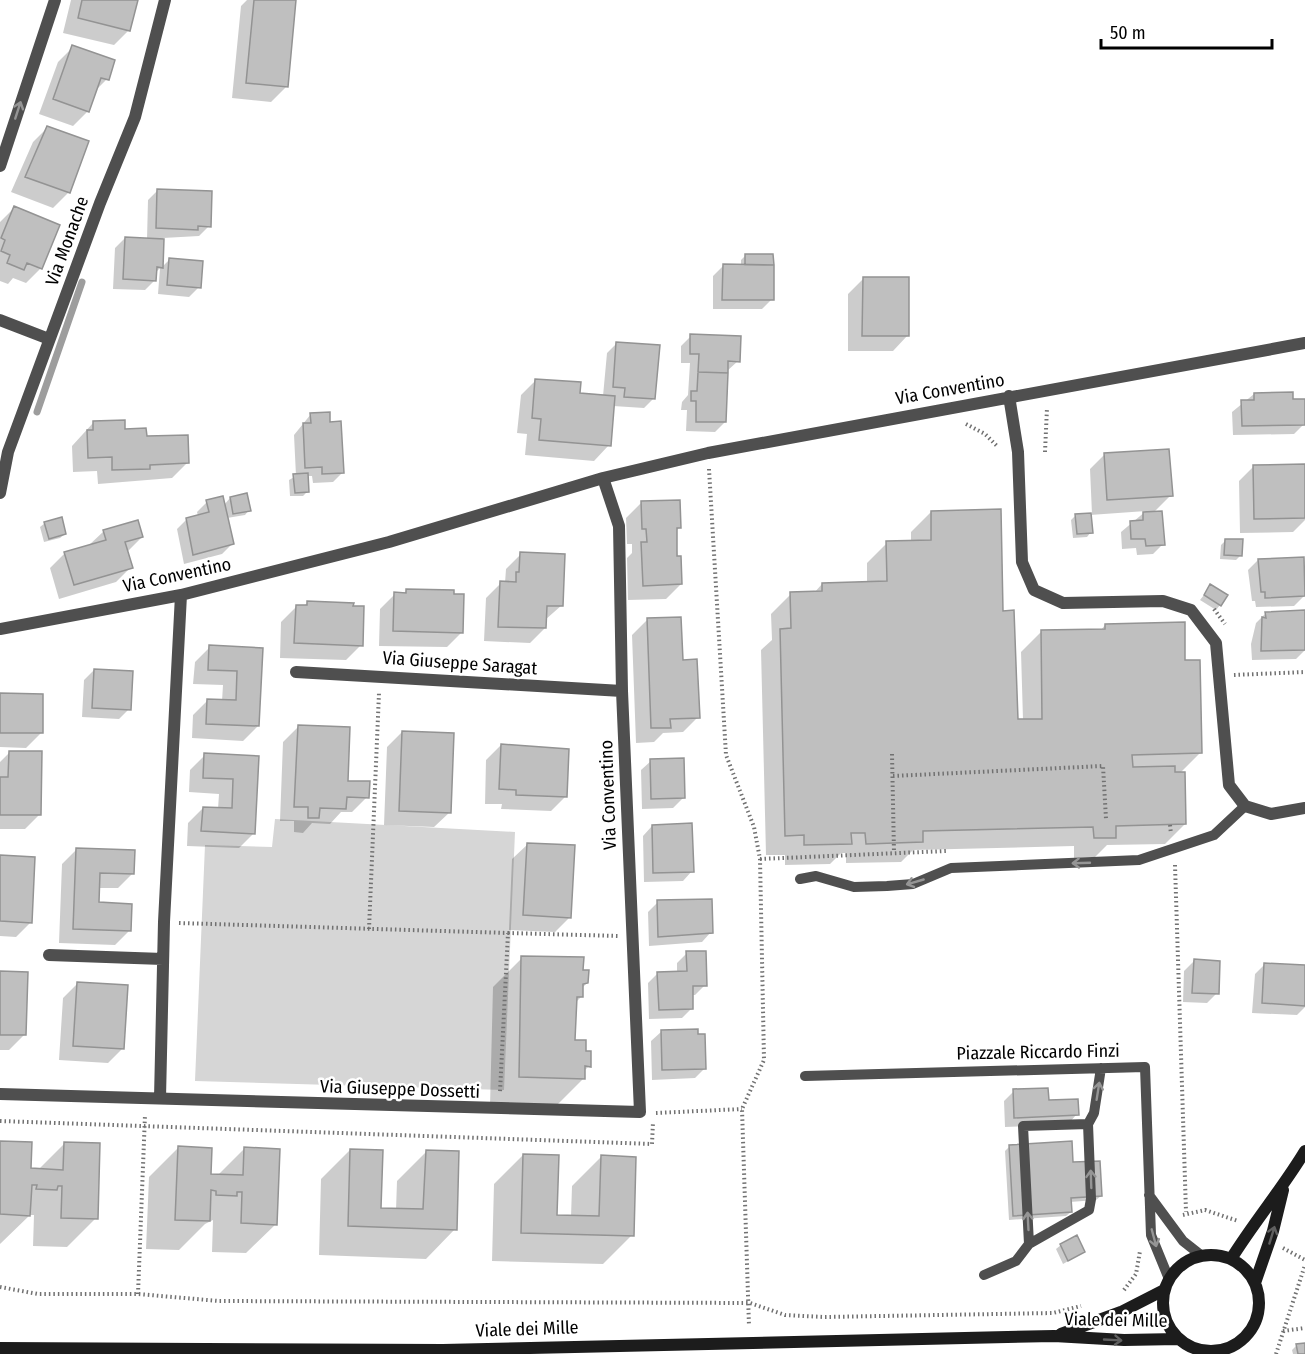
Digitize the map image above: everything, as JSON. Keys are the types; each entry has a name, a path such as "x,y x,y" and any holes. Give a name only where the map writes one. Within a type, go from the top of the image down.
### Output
{"main road":[{"path":"1231,1259 1284,1185 1305,1151"},
{"path":"1255,1283 1270,1241 1284,1185"},
{"path":"1217,1255 1231,1259 1241,1265 1255,1283 1259,1298 1258,1314 1252,1328 1242,1340 1229,1348 1214,1352 1199,1352 1178,1339 1164,1317 1166,1284 1189,1260 1217,1255"},
{"name":"Viale dei Mille","path":"1054,1336 1121,1312 1166,1284"},
{"name":"Viale dei Mille","path":"0,1348 443,1350 1054,1336 1124,1340 1178,1339"},
{"path":"1242,1340 1242,1354"}],"street":[{"path":"0,166 55,0"},
{"name":"Via Monache","path":"0,493 8,453 49,339 135,117 165,0"},
{"path":"0,320 49,339"},
{"name":"Via Conventino","path":"0,629 181,595 389,542 603,477 708,453 1305,343"},
{"path":"1010,396 1018,452 1022,562 1034,590 1063,603 1163,600 1191,610 1216,643 1229,785 1245,806 1271,814 1305,808"},
{"name":"Via Conventino","path":"603,477 619,526 622,691 640,1113"},
{"path":"160,1098 164,922 181,595"},
{"name":"Via Giuseppe Saragat","path":"296,672 380,675 622,691"},
{"path":"49,955 163,959"},
{"name":"Via Giuseppe Dossetti","path":"0,1094 640,1113"}],"lane":[{"path":"800,879 816,876 854,886 887,886 913,884 951,868 1139,860 1214,835 1245,806"},
{"name":"Piazzale Riccardo Finzi","path":"805,1076 1145,1067 1152,1235 1166,1284"},
{"path":"984,1275 1016,1261 1029,1244 1089,1210 1091,1199 1088,1124 1094,1113 1101,1068"},
{"path":"1029,1244 1023,1126 1088,1124"},
{"path":"1149,1195 1183,1241 1202,1256"}],"path":[{"path":"1045,452 1046,408 1058,406"},
{"path":"708,453 726,755 754,828 760,859 764,1060 742,1109 750,1303"},
{"path":"1233,675 1305,672"},
{"path":"369,929 380,675"},
{"path":"892,754 894,853"},
{"path":"893,776 1103,766 1106,819"},
{"path":"1176,872 1186,1212"},
{"path":"164,922 632,937"},
{"path":"499,1110 508,933"},
{"path":"138,1294 146,1098"},
{"path":"640,1113 742,1109"},
{"path":"0,1121 145,1128 652,1144 653,1113"},
{"path":"1170,1224 1186,1212 1205,1210 1241,1222"},
{"path":"1121,1294 1136,1274 1140,1239 1152,1235"},
{"path":"1270,1241 1305,1260"},
{"path":"1276,1354 1305,1265"},
{"path":"0,1287 38,1294 138,1294 219,1301 750,1303 785,1315 824,1317 1053,1313 1084,1306"},
{"path":"1282,1331 1305,1328"}],"shaded area":[{"path":"275,819 515,832 504,1090 195,1081 205,845 272,847"}],"building":[{"path":"82,0 138,0 130,31 78,18"},
{"path":"254,0 296,0 288,87 246,83"},
{"path":"72,45 115,60 109,80 101,78 89,112 53,99"},
{"path":"47,126 89,141 70,193 25,177"},
{"path":"157,189 212,191 211,227 198,226 198,230 156,228"},
{"path":"14,206 60,225 42,269 27,263 24,270 7,263 10,255 1,251 5,240 1,238"},
{"path":"125,237 164,239 163,268 157,267 156,281 123,279"},
{"path":"745,254 773,254 774,265 745,265"},
{"path":"169,258 203,261 201,288 167,285"},
{"path":"723,264 774,265 774,300 722,300"},
{"path":"863,277 909,277 909,336 862,336"},
{"path":"690,334 741,336 740,362 728,361 728,373 698,372 699,354 690,354"},
{"path":"616,342 660,345 655,399 624,397 625,388 613,387"},
{"path":"698,372 728,373 726,422 696,422 696,401 691,401 691,391 697,391"},
{"path":"535,379 581,382 580,393 615,396 611,446 539,440 541,419 532,418"},
{"path":"1293,392 1293,399 1305,399 1305,425 1242,426 1241,400 1254,400 1254,393"},
{"path":"330,412 330,422 341,421 344,473 322,474 322,467 305,468 303,423 311,423 310,413"},
{"path":"125,420 125,429 146,428 147,436 188,435 189,463 150,465 150,469 112,470 112,457 88,458 87,430 93,430 93,421"},
{"path":"1169,449 1173,496 1107,500 1104,453"},
{"path":"1305,464 1305,518 1254,519 1253,465"},
{"path":"308,473 309,492 295,493 293,474"},
{"path":"247,493 251,511 233,514 230,497"},
{"path":"223,496 234,544 193,555 186,518 209,512 206,500"},
{"path":"680,500 681,528 677,528 677,556 681,556 682,584 643,586 641,542 647,542 646,529 642,529 641,501"},
{"path":"1001,509 1003,611 1014,610 1018,719 1042,719 1041,630 1105,629 1105,624 1185,622 1185,660 1200,660 1202,753 1132,755 1133,767 1175,766 1175,772 1185,772 1186,824 1116,826 1116,838 1094,838 1093,827 923,831 923,842 866,844 865,833 851,833 852,844 804,845 804,835 785,836 780,629 791,628 790,592 822,591 822,583 887,581 886,541 931,540 931,511"},
{"path":"1162,511 1165,545 1146,546 1145,539 1131,539 1130,521 1143,520 1143,512"},
{"path":"1091,513 1093,533 1077,534 1075,514"},
{"path":"62,517 66,534 49,539 44,522"},
{"path":"138,520 143,537 125,542 133,568 74,585 64,552 106,540 103,530"},
{"path":"1225,539 1243,539 1242,556 1224,555"},
{"path":"520,552 565,554 563,606 547,606 546,628 498,627 500,581 516,582"},
{"path":"1304,557 1305,596 1265,598 1265,592 1261,592 1258,559"},
{"path":"1210,584 1228,595 1221,606 1204,595"},
{"path":"406,589 454,590 454,594 464,594 463,633 393,631 394,592 406,593"},
{"path":"307,601 354,603 353,606 364,606 363,646 294,643 296,605 307,605"},
{"path":"1305,610 1305,650 1261,651 1262,617 1266,618 1265,612"},
{"path":"681,617 683,660 697,659 700,718 670,719 671,728 651,728 647,618"},
{"path":"209,645 263,648 259,726 206,724 207,699 236,700 237,671 208,670"},
{"path":"94,669 133,671 131,710 92,708"},
{"path":"0,693 43,694 43,733 0,733"},
{"path":"298,725 350,727 348,781 370,781 369,798 347,797 346,809 320,808 319,818 308,818 308,807 294,807"},
{"path":"402,731 454,733 451,813 399,811"},
{"path":"501,744 569,749 567,797 516,795 516,790 499,789"},
{"path":"9,751 42,751 41,815 0,815 0,777 8,777"},
{"path":"204,753 259,756 255,834 201,831 203,807 232,808 233,779 203,778"},
{"path":"684,758 685,798 651,799 650,759"},
{"path":"692,823 694,872 653,873 652,825"},
{"path":"527,843 575,845 571,918 523,915"},
{"path":"76,848 135,850 134,874 100,873 99,902 132,904 131,931 73,929"},
{"path":"0,855 35,857 32,923 0,921"},
{"path":"712,899 713,933 658,937 657,900"},
{"path":"686,951 706,951 707,986 693,986 693,1009 659,1010 657,972 687,971"},
{"path":"521,956 584,957 583,970 589,970 588,983 583,984 583,997 577,997 575,1040 586,1040 586,1051 591,1051 591,1067 585,1066 585,1079 519,1077"},
{"path":"1194,959 1220,961 1219,994 1192,993"},
{"path":"1264,963 1305,965 1305,1006 1262,1003"},
{"path":"0,971 28,972 26,1035 0,1035"},
{"path":"77,982 128,985 124,1049 73,1046"},
{"path":"698,1029 698,1034 705,1034 706,1069 662,1070 661,1030"},
{"path":"1048,1088 1049,1100 1078,1099 1079,1115 1014,1118 1013,1089"},
{"path":"0,1141 32,1142 31,1168 63,1170 64,1142 100,1143 98,1219 61,1218 62,1186 58,1186 57,1190 36,1189 37,1185 32,1185 30,1216 0,1214"},
{"path":"1072,1141 1073,1162 1100,1161 1102,1196 1071,1198 1072,1212 1013,1216 1009,1145"},
{"path":"178,1146 212,1148 211,1174 243,1175 244,1147 280,1149 277,1225 241,1223 242,1192 237,1192 237,1196 216,1195 216,1191 211,1190 210,1221 175,1220"},
{"path":"350,1149 383,1150 381,1208 423,1209 426,1150 459,1151 457,1230 348,1226"},
{"path":"523,1154 559,1155 557,1215 599,1216 601,1155 636,1157 634,1236 521,1233"},
{"path":"1077,1235 1085,1252 1068,1261 1060,1244"},
{"path":"1305,1343 1305,1354 1298,1354 1296,1344"}],"waterway":[{"path":"37,412 82,282"}]}
